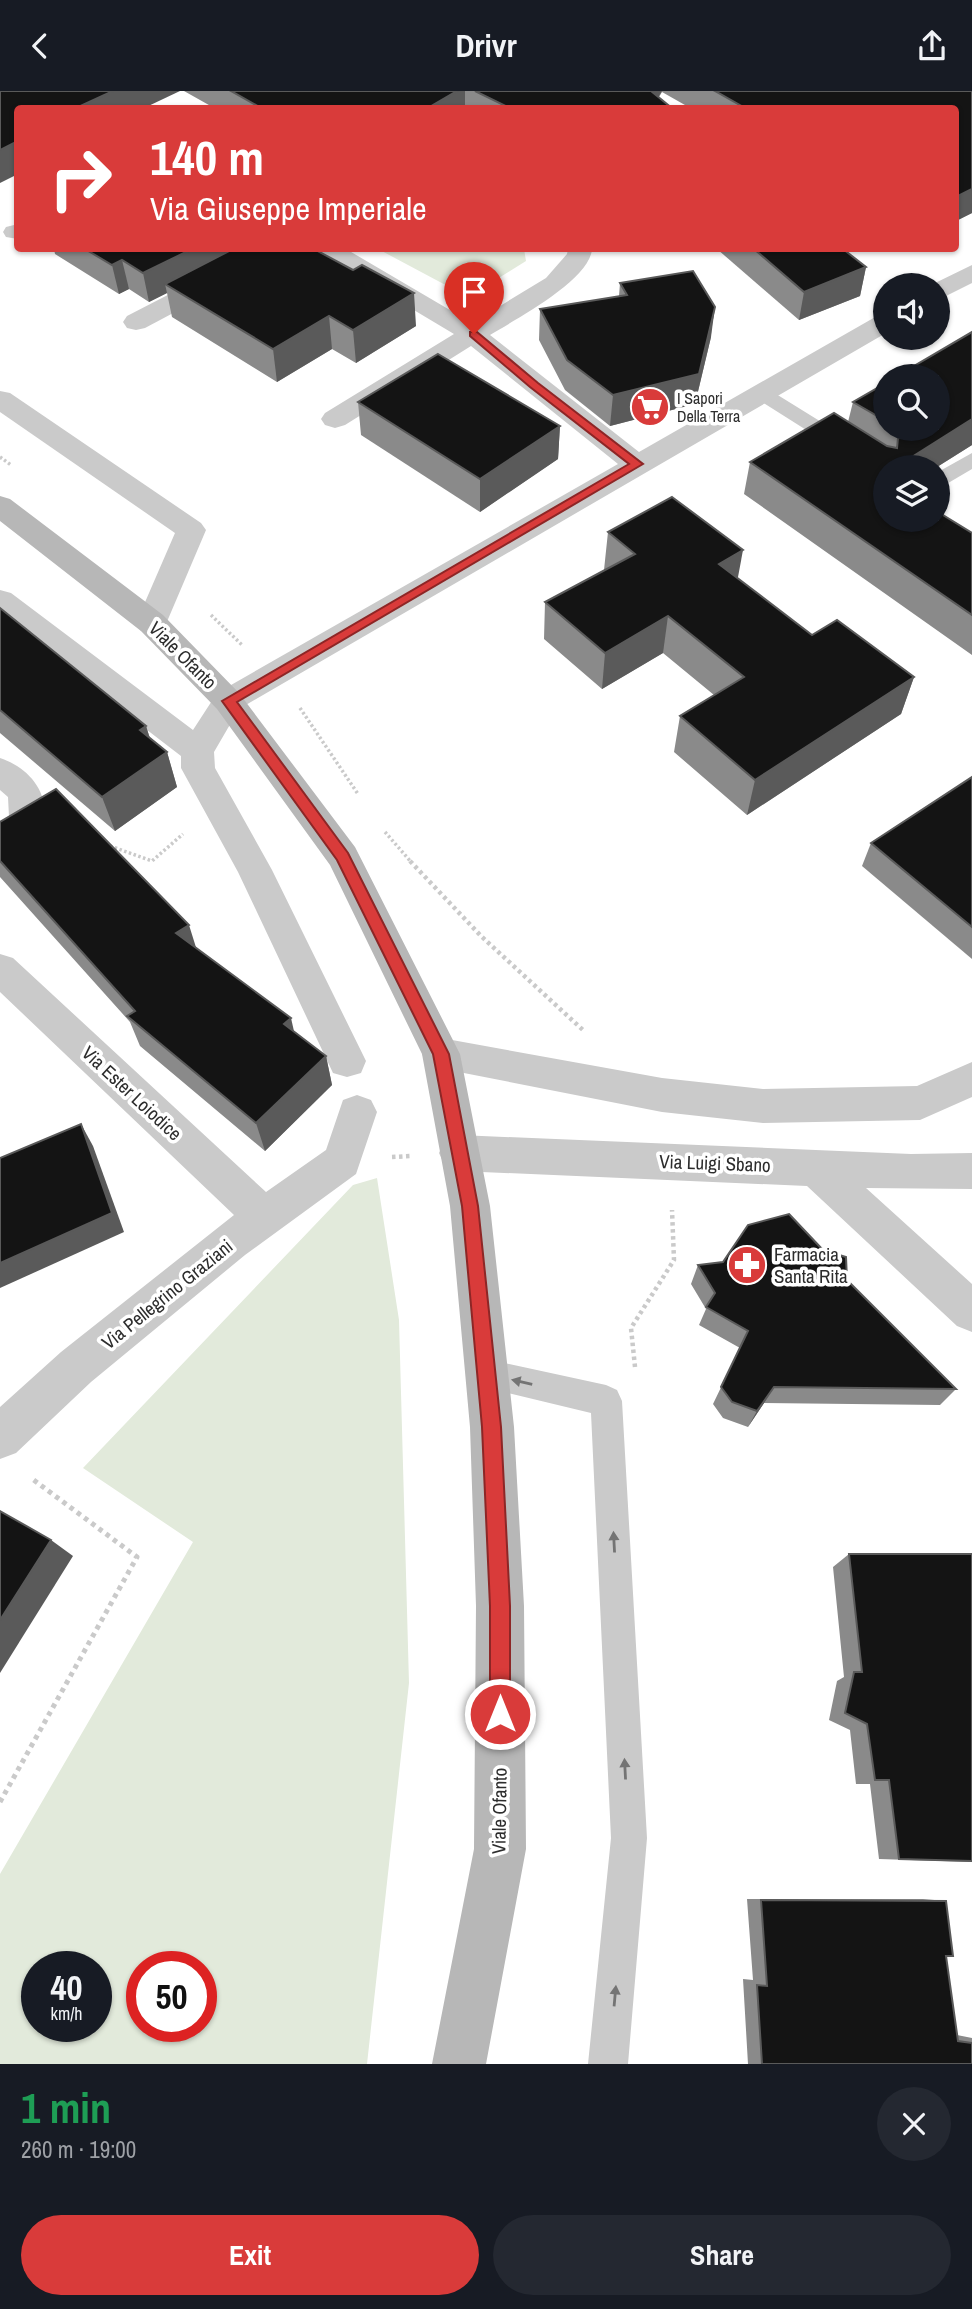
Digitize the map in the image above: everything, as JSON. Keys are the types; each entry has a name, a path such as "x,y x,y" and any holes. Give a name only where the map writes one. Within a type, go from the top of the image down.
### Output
{"main road":[{"name":"Viale Ofanto","path":"0,506 152,623 228,701 343,857 441,1054 470,1206 486,1374 500,1606 500,1849 459,2064"}],"street":[{"path":"136,322 269,252"},
{"path":"334,252 474,334 534,385 637,464"},
{"path":"335,419 555,282 580,252"},
{"path":"950,285 972,273"},
{"path":"346,1061 254,870 198,768 197,751 228,701 873,329"},
{"path":"0,399 191,530 152,623"},
{"path":"0,601 197,751"},
{"path":"0,771 26,792 26,823 0,842"},
{"name":"Via Ester Loiodice","path":"0,969 264,1217"},
{"path":"441,1054 662,1095 763,1106 920,1104 972,1079"},
{"path":"342,1161 357,1112"},
{"name":"Via Luigi Sbano","path":"459,1153 911,1172 972,1171"},
{"name":"Via Pellegrino Graziani","path":"11,1454 76,1367 230,1242 342,1161"},
{"path":"814,1166 972,1313"}],"lane":[{"path":"761,393 873,463"},
{"path":"950,474 972,460"},
{"path":"486,1374 606,1401 629,1838 608,2064"}],"path":[{"path":"0,457 16,468"},
{"path":"170,578 272,675 311,720 361,799"},
{"path":"101,838 110,846 152,860 218,806"},
{"path":"384,832 426,881 522,978 584,1031"},
{"path":"342,1161 459,1153"},
{"path":"0,1801 137,1557 11,1454"}],"green space":[{"path":"384,252 524,252 526,261 468,297"},
{"path":"377,1178 399,1320 409,1683 367,2064 0,2064 0,1874 193,1542 83,1468 353,1185"}],"building":[{"path":"0,91 113,91 82,105 14,105 14,143 0,150"},
{"path":"231,91 457,91 433,105 256,105"},
{"path":"475,91 651,91 668,105 504,105"},
{"path":"715,91 972,91 972,189 959,196 959,105 740,105"},
{"path":"90,252 186,252 143,273 122,260 112,265"},
{"path":"227,252 320,252 353,270 362,265 414,293 353,330 329,316 273,349 165,284"},
{"path":"757,252 847,252 866,267 804,292"},
{"path":"693,271 715,307 699,374 613,395 567,360 540,309 627,295 620,283"},
{"path":"972,332 972,419 950,433 950,364 917,364 941,350 950,350 950,345"},
{"path":"438,354 560,426 480,479 358,402"},
{"path":"873,390 873,414 853,402"},
{"path":"834,413 873,437 873,441 897,448 898,441 937,441 915,455 873,455 873,532 950,532 950,519 972,533 972,615 750,462"},
{"path":"672,497 743,550 719,564 812,635 837,620 914,677 755,780 680,716 744,677 668,616 605,653 545,602 635,554 608,532"},
{"path":"0,608 146,726 140,730 167,752 102,797 0,710"},
{"path":"972,777 972,927 871,843"},
{"path":"56,789 189,925 176,933 291,1018 284,1024 326,1056 256,1123 127,1016 135,1011 0,861 0,822"},
{"path":"81,1124 112,1213 0,1263 0,1158"},
{"path":"789,1214 823,1250 846,1257 847,1280 956,1389 774,1387 757,1411 732,1402 721,1387 748,1331 706,1307 715,1293 698,1265 723,1262 748,1225"},
{"path":"0,1511 51,1540 0,1620"},
{"path":"849,1554 972,1554 972,1861 899,1859 889,1780 875,1780 867,1724 845,1713 854,1672 862,1672"},
{"path":"761,1900 946,1901 953,1956 946,1956 958,2041 972,2043 972,2064 762,2064 757,1985 767,1986"}],"place":[{"name":"I Sapori Della Terra","path":"650,407"},
{"name":"Farmacia Santa Rita","path":"747,1265"}],"route":[{"path":"474,334 534,385 637,464 228,701 343,857 441,1054 470,1206 492,1427 500,1606 500,1714"}]}
